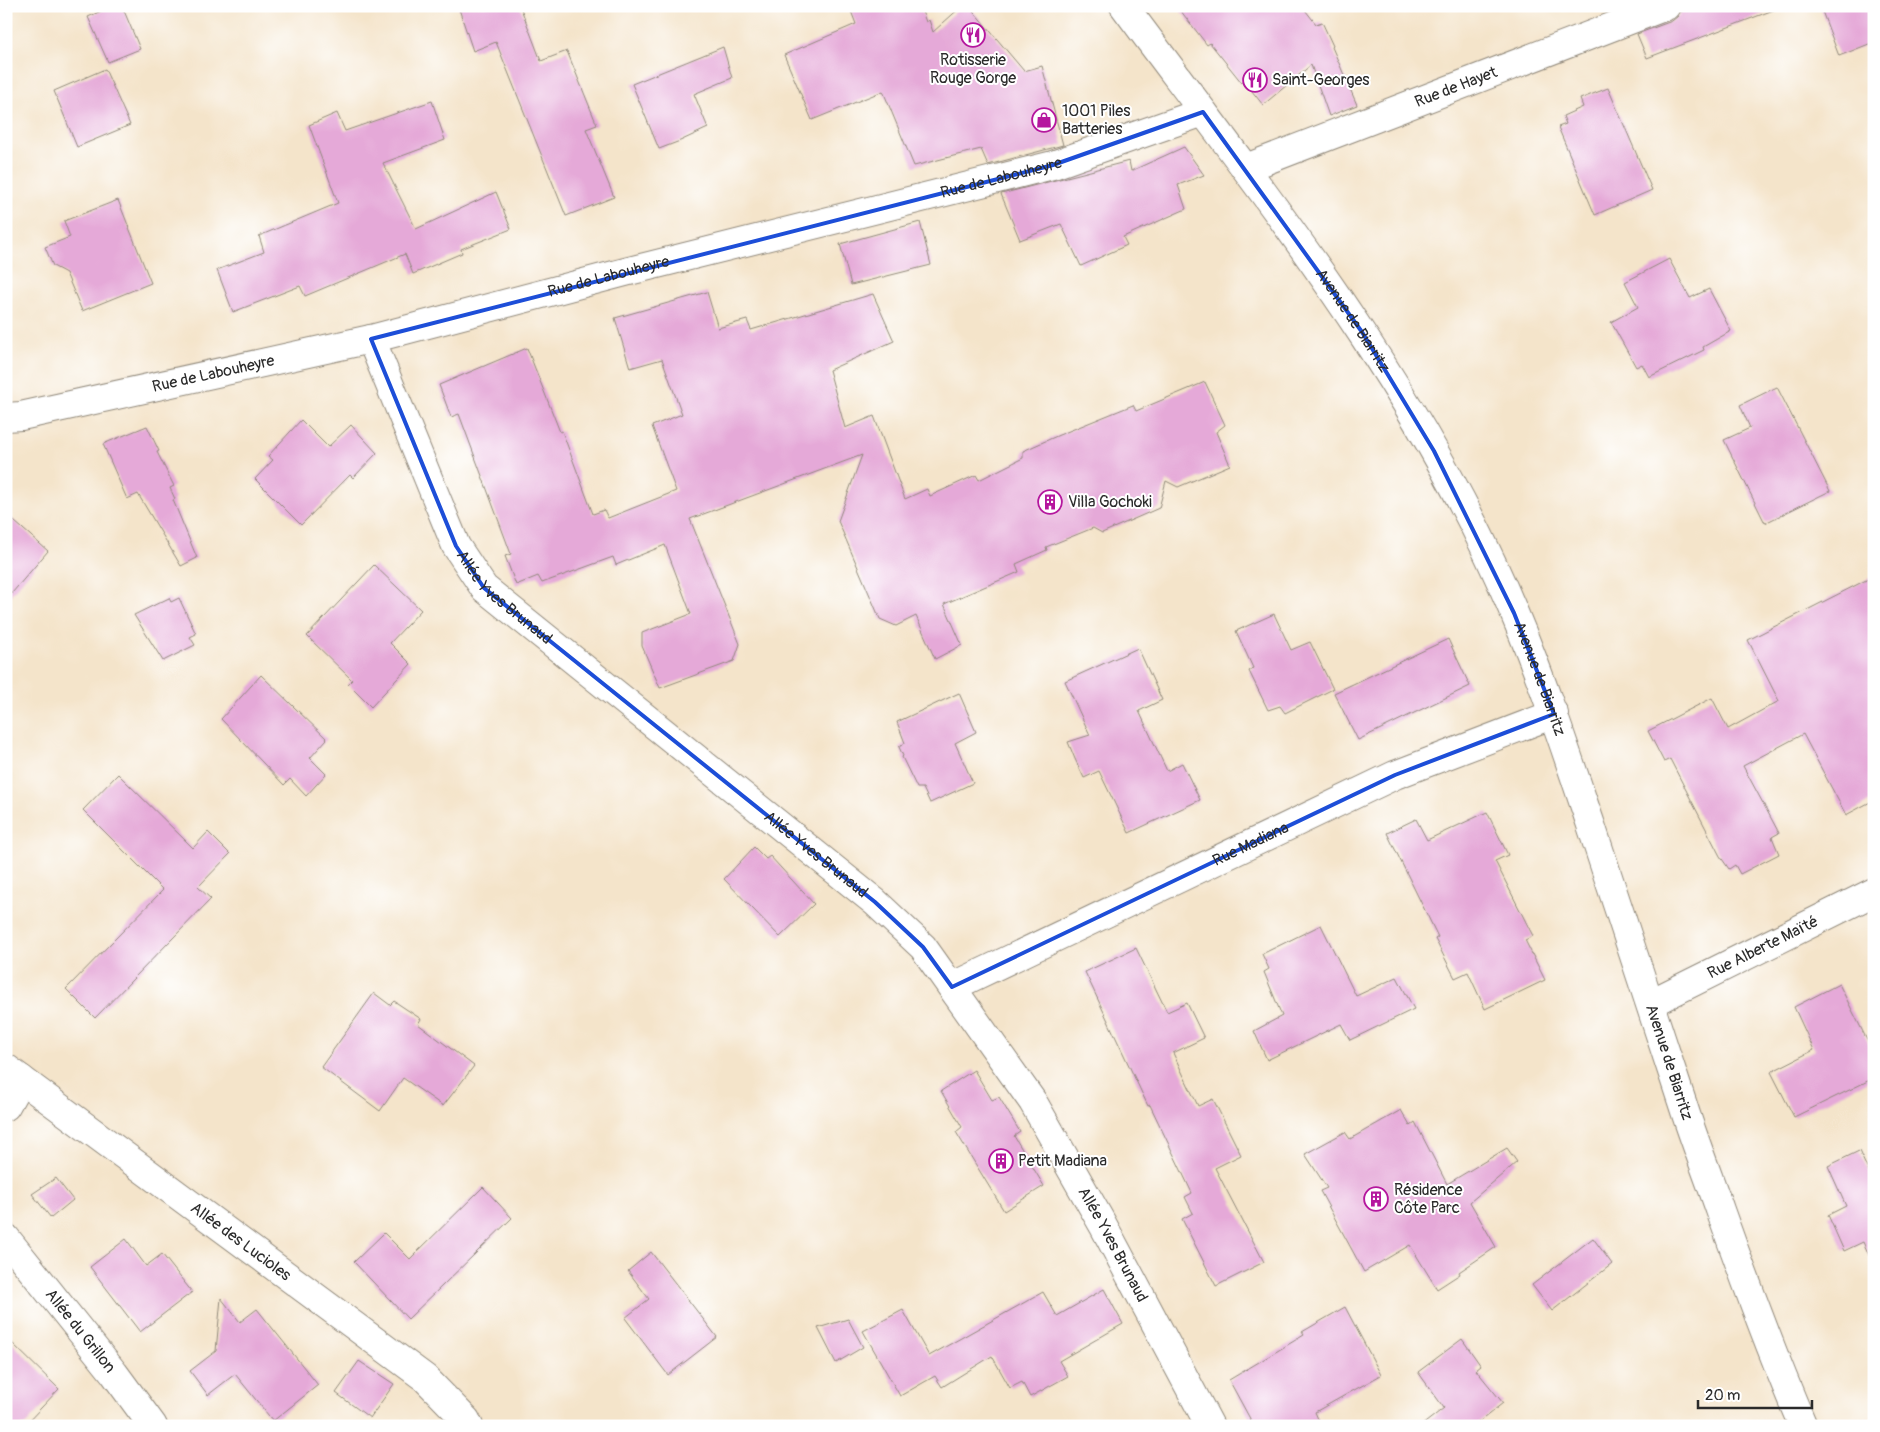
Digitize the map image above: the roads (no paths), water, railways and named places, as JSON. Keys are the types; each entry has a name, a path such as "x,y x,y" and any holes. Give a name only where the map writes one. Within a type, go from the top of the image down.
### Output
{"street":[{"name":"Avenue de Biarritz","path":"1124,6 1246,168 1362,332 1434,451 1480,539 1514,612 1554,714 1651,1003 1684,1110 1756,1312 1803,1426"},
{"name":"Rue de Hayet","path":"1246,168 1666,6"},
{"name":"Rue de Labouheyre","path":"6,417 22,416 371,339 629,271 1053,165 1203,112"},
{"name":"Allée Yves Brunaud","path":"371,339 456,546 484,588 875,902 923,947 1033,1102 1104,1225 1210,1426"},
{"name":"Rue Madiana","path":"952,987 1395,775 1513,728 1554,714"},
{"name":"Rue Alberte Maïté","path":"1651,1003 1874,892"},
{"path":"6,1106 14,1073"},
{"name":"Allée des Lucioles","path":"14,1073 425,1378 466,1420 469,1426"},
{"name":"Allée du Grillon","path":"6,1238 153,1426"}],"place":[{"name":"Rotisserie Rouge Gorge","path":"973,35"},
{"name":"Saint-Georges","path":"1255,80"},
{"name":"1001 Piles Batteries","path":"1044,120"},
{"name":"Villa Gochoki","path":"1050,502"},
{"name":"Petit Madiana","path":"1001,1161"},
{"name":"Résidence Côte Parc","path":"1376,1199"}]}
